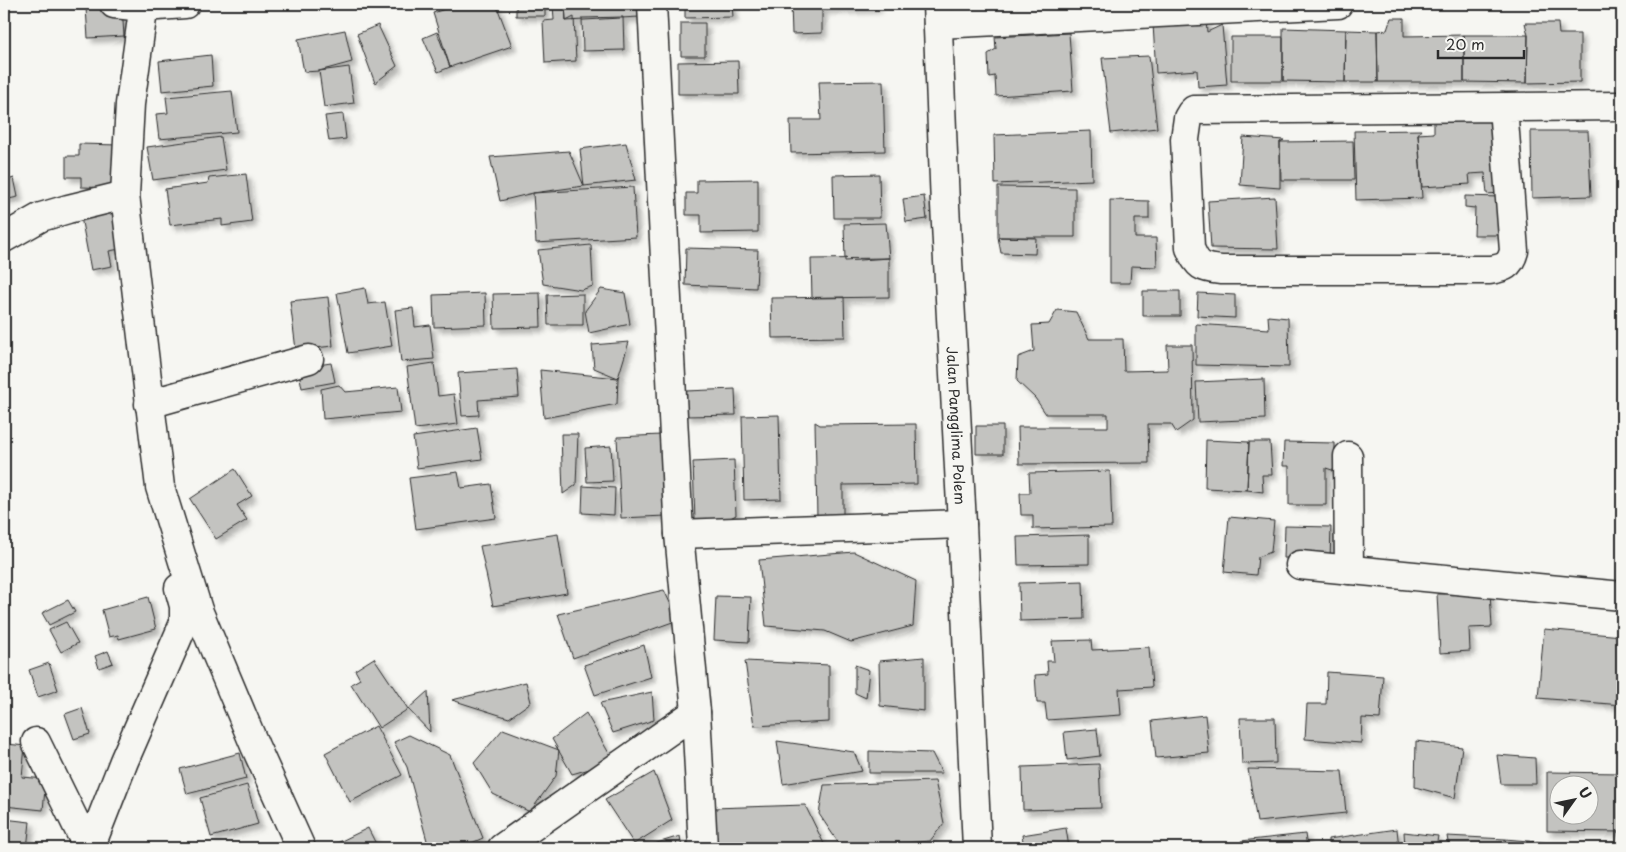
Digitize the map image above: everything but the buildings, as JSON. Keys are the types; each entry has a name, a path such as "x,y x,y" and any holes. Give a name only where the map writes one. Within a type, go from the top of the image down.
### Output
{"street":[{"path":"114,4 185,4"},
{"path":"652,4 680,534 696,712 703,848"},
{"path":"938,14 1338,4"},
{"path":"144,5 130,104 125,195 160,487 198,610 255,746 301,848"},
{"name":"Jalan Pangglima Polem","path":"938,14 945,205 978,848"},
{"path":"1503,107 1514,251 1511,261 1507,265 1490,270 1221,270 1205,268 1194,260 1190,248 1185,139 1188,118 1192,111 1198,110 1503,107 1622,106"},
{"path":"4,238 40,217 125,195"},
{"path":"149,404 309,359"},
{"path":"1348,456 1349,570"},
{"path":"89,848 124,761 184,623 184,606 178,583 149,511 160,487"},
{"path":"680,534 962,524"},
{"path":"1300,564 1622,596"},
{"path":"502,848 696,712"},
{"path":"36,742 89,848"}]}
